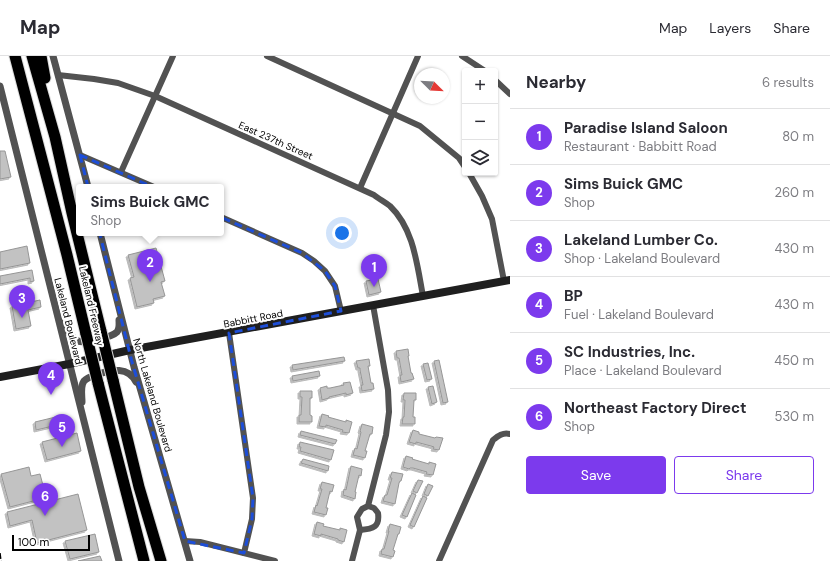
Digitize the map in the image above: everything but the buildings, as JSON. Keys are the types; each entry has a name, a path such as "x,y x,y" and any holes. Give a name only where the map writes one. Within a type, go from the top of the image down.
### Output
{"highway":[{"path":"10,56 27,98"},
{"name":"Lakeland Freeway","path":"15,56 27,98 144,561"},
{"name":"Lakeland Freeway","path":"32,56 55,137 76,228"},
{"path":"41,56 55,137"},
{"name":"Lakeland Freeway","path":"78,236 140,487 161,561"},
{"path":"151,524 167,561"}],"main road":[{"name":"Babbitt Road","path":"0,377 69,364 130,350 229,333 507,280"}],"street":[{"path":"53,56 87,184"},
{"path":"120,172 173,56"},
{"path":"267,56 420,126 458,158 462,163"},
{"path":"360,188 418,56"},
{"path":"462,56 480,68"},
{"name":"East 237th Street","path":"58,75 118,83 154,96 374,195 390,206 404,224 414,247 423,296"},
{"path":"498,83 510,94"},
{"name":"Lakeland Boulevard","path":"0,86 120,561"},
{"path":"80,155 147,184"},
{"path":"471,176 482,196 492,219 507,280"},
{"path":"224,218 302,253 314,261 325,271 335,286 341,311"},
{"name":"North Lakeland Boulevard","path":"101,236 141,391 190,561"},
{"path":"368,506 386,435 390,412 388,390 373,305"},
{"path":"59,320 72,337 78,341 85,342 111,336 116,333 119,327 120,310"},
{"path":"229,333 253,498 252,519 244,553"},
{"path":"83,414 82,385 88,377 108,371 124,371 134,377 141,391"},
{"path":"439,561 493,440 498,435 506,433 510,434"},
{"path":"352,561 360,530 357,517 362,509 368,506 374,508 378,512 379,518 376,525 371,529 360,530"},
{"path":"185,541 200,542 275,561"}],"highlighted area":[{"path":"80,155 302,253 325,271 335,286 341,311 229,333 253,498 252,519 244,553 185,541 132,362"}],"railway":[{"path":"0,553 1,561"}],"place":[{"name":"Sims Buick GMC","path":"150,282"},
{"name":"Paradise Island Saloon","path":"374,287"},
{"name":"Lakeland Lumber Co.","path":"22,318"},
{"name":"BP","path":"51,395"},
{"name":"SC Industries, Inc.","path":"62,447"},
{"name":"Northeast Factory Direct","path":"45,516"}]}
